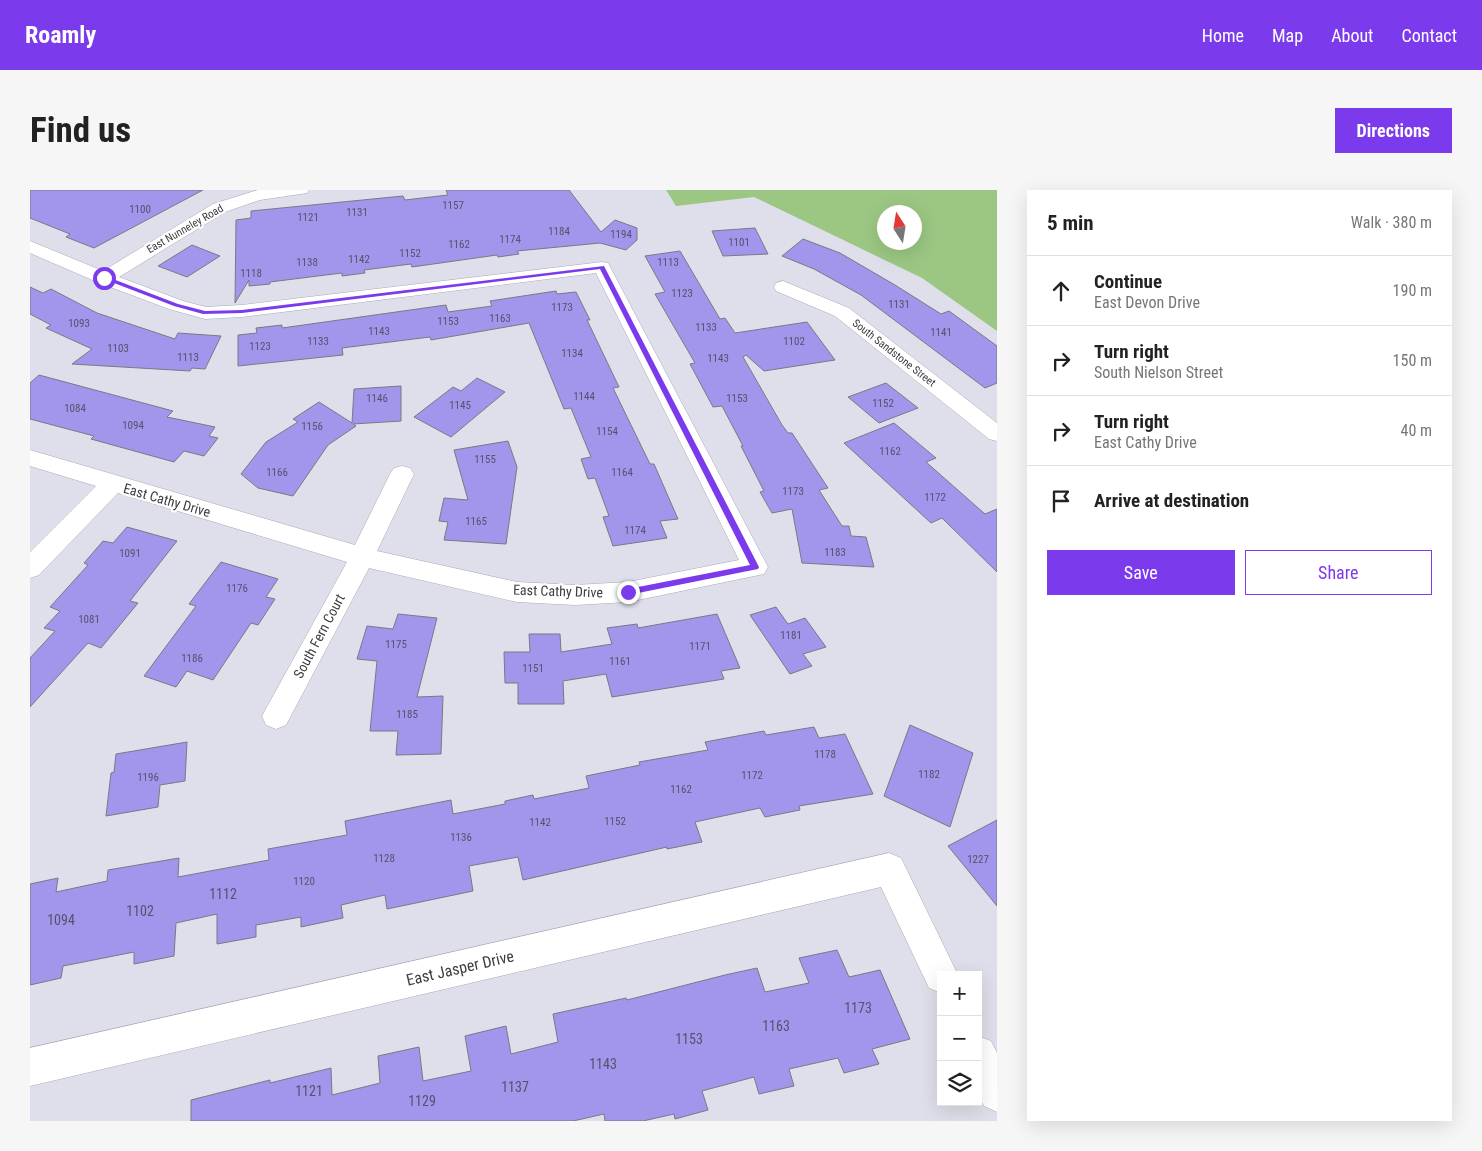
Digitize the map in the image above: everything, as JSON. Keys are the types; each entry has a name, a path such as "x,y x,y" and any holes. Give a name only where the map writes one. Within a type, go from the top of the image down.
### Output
{"street":[{"name":"East Nunneley Road","path":"104,278 219,208 258,195 301,190"},
{"path":"30,246 104,278"},
{"name":"East Cathy Drive","path":"30,458 362,557 517,592 575,594 628,592 755,567 602,267 242,311 205,313 176,305 104,278"},
{"name":"South Sandstone Street","path":"783,287 842,312 997,434"},
{"path":"362,557 402,474"},
{"path":"30,568 112,484"},
{"name":"South Fern Court","path":"276,716 362,557"},
{"name":"East Jasper Drive","path":"30,1067 889,869 939,971"},
{"path":"981,1061 997,1093"}],"green space":[{"path":"666,190 997,190 997,331 922,278 754,197 676,206"}],"building":[{"path":"30,190 203,190 94,248 66,237 70,234 30,218"},
{"path":"446,190 569,190 601,232 615,220 637,228 637,240 626,250 600,243 517,251 519,254 498,257 497,255 412,267 411,264 364,270 365,273 342,276 342,273 270,282 270,284 249,286 249,280 235,303 236,220 251,218 251,211 403,196 405,200 448,195"},
{"path":"755,228 768,254 723,256 712,231"},
{"path":"803,239 840,253 941,314 949,311 997,346 997,383 985,388 861,295 814,269 782,256"},
{"path":"192,245 220,256 187,277 158,266"},
{"path":"680,251 720,319 725,318 735,333 807,322 835,360 764,371 746,355 743,357 782,425 788,433 792,433 828,488 819,490 842,526 849,526 851,536 866,537 874,567 802,563 792,509 772,513 760,492 764,491 741,446 743,446 722,406 713,407 690,364 695,363 655,294 665,292 645,256"},
{"path":"30,287 43,293 51,289 97,313 175,339 178,333 221,336 205,369 192,368 190,371 72,364 92,349 46,328 51,325 30,314"},
{"path":"556,291 557,294 576,292 590,320 587,320 619,387 613,388 650,464 654,464 678,519 660,521 667,538 613,546 603,517 609,516 595,478 588,479 581,459 591,457 571,408 564,409 529,323 431,340 430,337 342,348 343,355 238,366 238,335 257,333 256,328 282,325 282,328 446,305 448,312 492,306 490,301"},
{"path":"39,375 173,411 167,417 215,427 209,436 218,438 204,456 184,451 174,462 91,439 94,436 30,419 30,383"},
{"path":"477,378 505,392 451,437 414,417 453,387 461,391"},
{"path":"886,383 918,408 879,423 848,397"},
{"path":"401,386 401,421 353,424 356,426 328,445 293,496 258,488 241,474 266,442 298,422 293,419 319,402 352,423 354,389"},
{"path":"894,423 936,458 926,462 985,514 997,509 997,572 942,518 931,523 844,443"},
{"path":"508,441 517,467 506,544 444,540 448,522 439,521 444,498 468,500 454,450"},
{"path":"127,527 177,541 130,601 138,603 101,648 88,643 30,707 30,658 55,631 44,628 60,611 50,607 88,565 84,563 103,541 113,543"},
{"path":"221,562 278,579 266,597 275,599 258,625 251,623 213,680 187,671 176,687 144,676 196,606 189,604"},
{"path":"776,607 788,624 805,618 826,647 803,654 812,666 790,674 750,615"},
{"path":"398,614 437,618 417,697 443,696 441,754 396,755 398,731 370,731 377,661 357,659 367,626 393,629"},
{"path":"717,614 740,668 721,671 724,679 612,697 606,674 563,681 564,704 518,704 518,683 505,683 504,652 530,652 529,634 560,634 561,652 612,644 607,628 637,624 638,628"},
{"path":"910,725 973,753 950,827 884,796"},
{"path":"814,727 819,738 845,734 873,794 799,806 800,810 765,817 760,808 695,822 702,842 667,849 667,847 523,880 518,857 469,866 473,891 387,909 385,895 341,905 343,918 301,927 301,917 256,925 256,937 217,944 217,914 176,923 174,956 134,964 134,952 63,966 61,978 30,985 30,884 58,878 56,892 107,881 108,870 179,858 178,877 269,860 268,849 347,835 345,821 451,800 453,814 505,804 505,801 533,795 534,799 589,788 586,776 640,765 639,762 708,750 705,742 764,731 766,735"},
{"path":"187,742 185,781 160,785 158,807 106,816 111,773 114,772 116,754"},
{"path":"997,820 997,906 948,846"},
{"path":"837,950 849,977 880,970 910,1039 872,1049 879,1064 844,1073 838,1058 789,1069 794,1086 759,1094 754,1077 702,1091 708,1110 675,1119 674,1114 643,1121 605,1121 604,1114 573,1121 191,1121 191,1100 270,1080 270,1083 331,1068 332,1095 380,1083 378,1056 419,1047 423,1081 471,1071 465,1036 506,1026 511,1054 558,1042 553,1014 626,998 627,1000 725,975 757,968 765,992 809,983 799,958"}],"route":[{"path":"104,278 176,305 205,313 242,311 602,267 755,567 628,592"}]}
